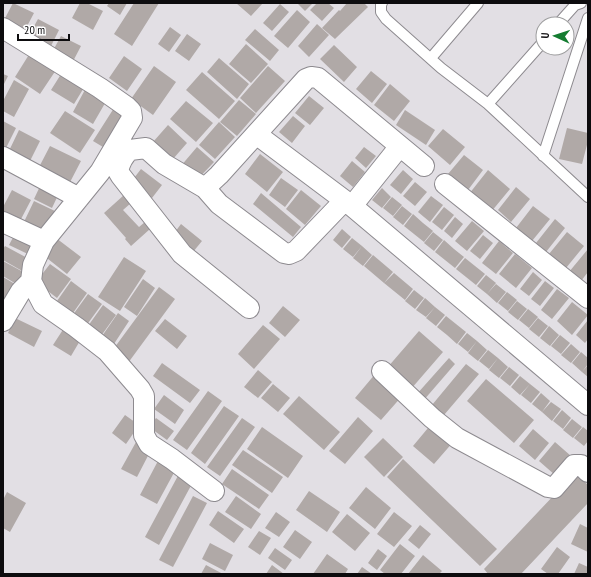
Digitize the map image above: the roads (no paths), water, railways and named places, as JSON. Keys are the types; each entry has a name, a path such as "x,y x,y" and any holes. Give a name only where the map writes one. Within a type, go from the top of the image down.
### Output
{"street":[{"path":"3,28 100,88 131,111 132,118 100,172 44,241 33,265 31,280 43,304 107,351 140,389 144,396 144,435 149,444 214,490"},
{"path":"205,188 220,175 306,79 315,77 424,166"},
{"path":"256,134 348,203 588,405"},
{"path":"249,308 182,254 121,176 118,170 126,154 130,150 146,148 164,164 205,188 219,204 284,253 289,254 296,251 348,203 400,146"},
{"path":"3,158 78,198"},
{"path":"444,184 588,298"},
{"path":"3,222 44,241"},
{"path":"3,321 21,291 31,280"},
{"path":"382,371 432,418 457,438 548,487 554,488 574,465 581,465 588,472"}],"lane":[{"path":"382,3 381,12 386,19 441,68 488,104 588,197"},
{"path":"431,58 478,3"},
{"path":"565,16 575,5 581,3"},
{"path":"543,156 588,18"},
{"path":"488,104 535,51"}]}
